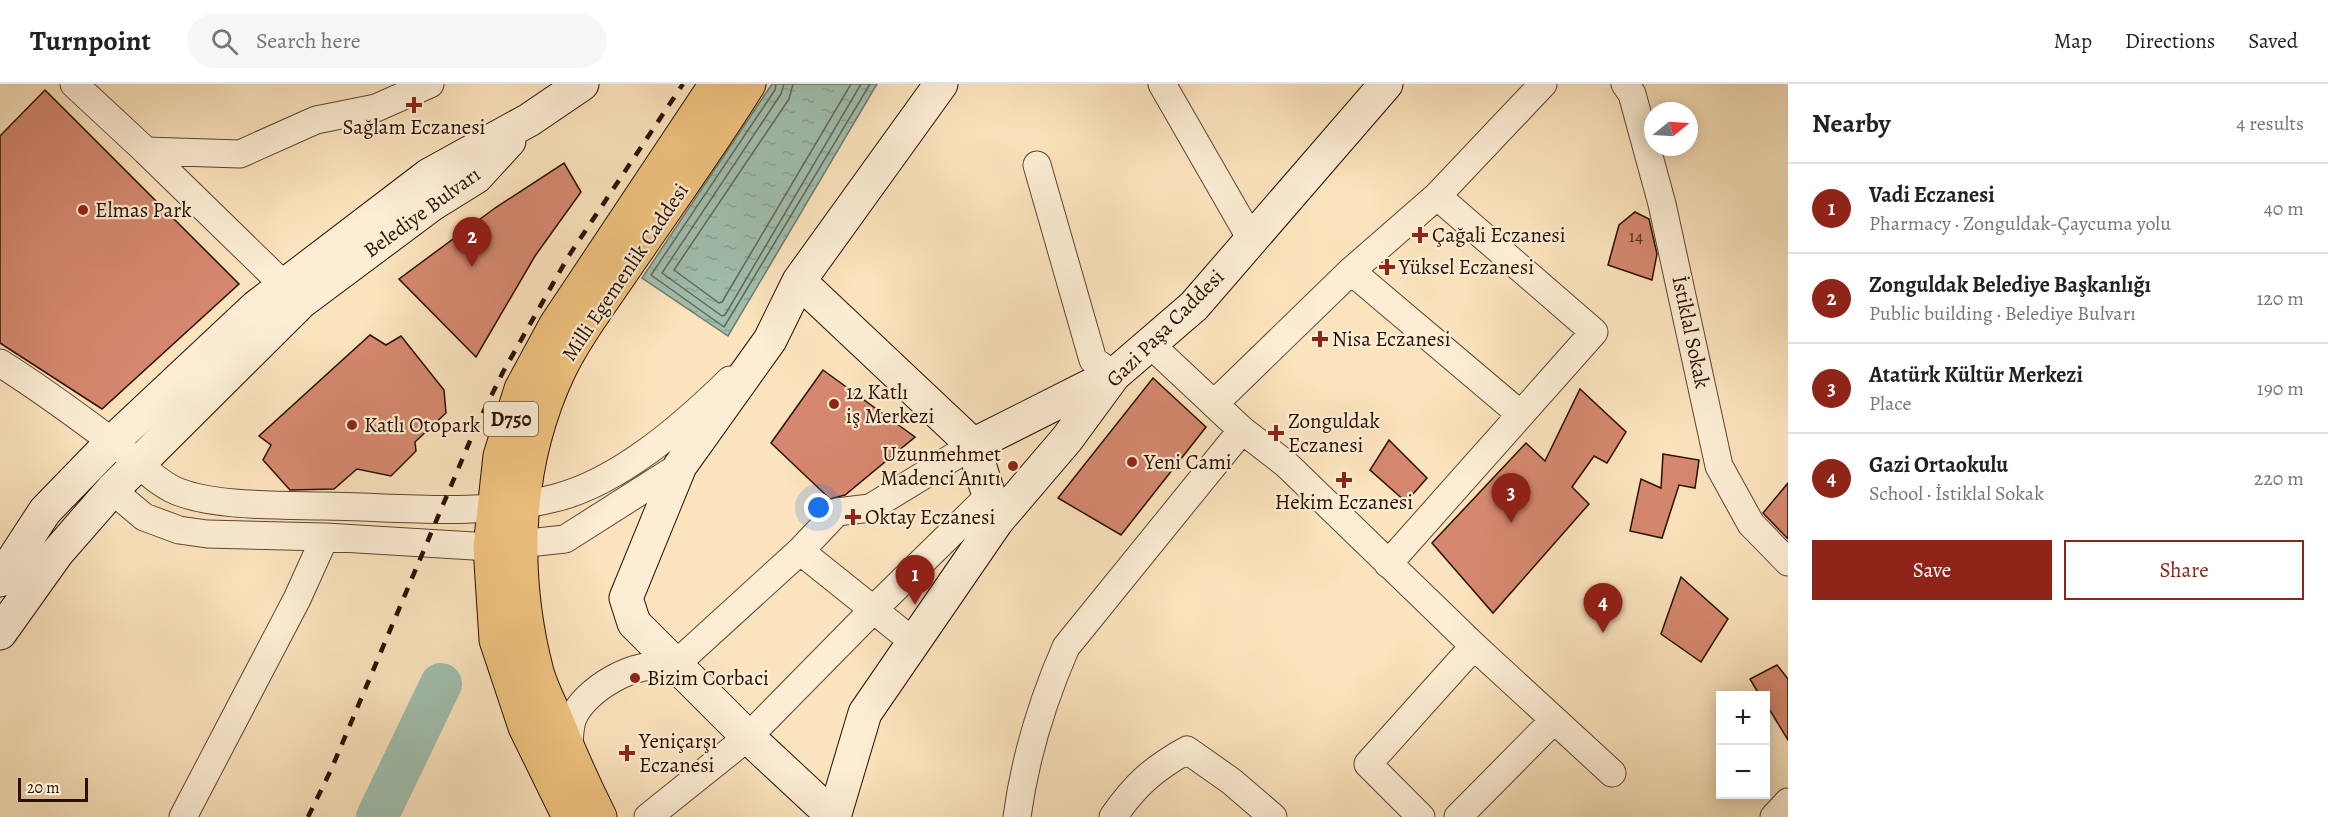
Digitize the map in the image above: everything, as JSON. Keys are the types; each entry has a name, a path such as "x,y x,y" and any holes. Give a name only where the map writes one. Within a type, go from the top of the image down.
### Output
{"highway":[{"name":"D750","path":"569,817 514,699 496,640 507,506 500,456 521,389 567,306 716,84"},
{"name":"Milli Egemenlik Caddesi","path":"507,506 560,370 597,308 718,133 749,84"},
{"name":"D750","path":"505,545 523,603 537,674 568,750 600,817"}],"street":[{"path":"74,84 292,294"},
{"path":"146,151 240,154 316,120 376,108 430,84"},
{"name":"Belediye Bulvarı","path":"0,580 45,510 112,442 292,294 476,177 529,120 582,84"},
{"path":"834,817 748,737 634,623 626,598 680,466 770,340 799,282 941,84"},
{"path":"1164,84 1251,239"},
{"name":"Gazi Paşa Caddesi","path":"834,817 865,713 915,643 993,509 1067,439 1114,375 1194,306 1386,84"},
{"path":"1214,404 1351,271 1437,196 1543,84"},
{"name":"İstiklal Sokak","path":"1626,84 1632,94 1662,204 1719,466 1751,524 1788,562"},
{"path":"685,672 837,512 870,508 973,446 1114,375 1093,360 1037,165"},
{"path":"1388,564 1594,332 1437,196"},
{"path":"1351,271 1520,414"},
{"path":"648,817 748,737 873,609 993,509 973,446 799,282"},
{"name":"Belediye Bulvarı","path":"0,633 57,553 292,294"},
{"path":"0,363 112,442 152,476 173,490 205,498 272,505 507,506 556,498 598,481 639,456 673,432 770,340"},
{"path":"1151,345 1242,430 1286,464 1474,646 1612,773"},
{"path":"1017,817 1027,755 1048,688 1066,647 1242,430"},
{"path":"112,490 144,517 178,530 230,535 505,545 565,539 680,466"},
{"path":"183,817 297,599 325,537"},
{"path":"800,551 915,643"},
{"path":"1421,817 1368,764 1474,646"},
{"path":"568,750 573,719 583,701 603,684 644,668 666,667 685,672"},
{"path":"1458,817 1554,720"},
{"path":"1113,817 1130,793 1155,768 1187,750 1231,781 1273,817"},
{"path":"1774,817 1788,802"}],"water":[{"path":"772,84 877,84 728,336 642,278"}],"building":[{"name":"Elmas Park","path":"45,90 239,284 102,409 0,343 0,136"},
{"path":"564,163 581,192 535,256 476,357 399,279 495,208"},
{"path":"1635,212 1649,219 1657,254 1652,280 1608,265 1619,225"},
{"name":"Katlı Otopark","path":"370,335 386,345 401,336 444,390 446,413 415,442 416,451 391,476 357,469 334,489 290,490 263,460 271,445 259,436"},
{"name":"12 Katlı iş Merkezi","path":"823,370 915,437 845,495 830,499 771,443"},
{"name":"Yeni Cami","path":"1153,378 1206,427 1121,535 1058,498"},
{"path":"1580,389 1626,432 1607,463 1594,456 1572,487 1589,504 1493,613 1432,543 1526,443 1545,461"},
{"path":"1389,440 1427,478 1406,502 1370,470"},
{"path":"1663,454 1699,460 1695,488 1679,485 1662,538 1630,531 1641,479 1661,488"},
{"path":"1788,483 1788,539 1763,513"},
{"path":"1681,577 1728,619 1701,662 1661,634"},
{"path":"1777,665 1788,679 1788,740 1770,711 1770,691 1757,691 1750,679"}],"waterway":[{"path":"377,817 441,684"}],"railway":[{"path":"308,817 331,770 475,429 503,372 568,257 683,84"}],"place":[{"name":"Sağlam Eczanesi","path":"414,105"},
{"name":"Elmas Park","path":"83,210"},
{"name":"Çağali Eczanesi","path":"1420,235"},
{"name":"Zonguldak Belediye Başkanlığı","path":"472,267"},
{"name":"Yüksel Eczanesi","path":"1387,267"},
{"name":"Nisa Eczanesi","path":"1320,339"},
{"name":"12 Katlı iş Merkezi","path":"834,404"},
{"name":"Katlı Otopark","path":"352,425"},
{"name":"Zonguldak Eczanesi","path":"1276,433"},
{"name":"Yeni Cami","path":"1132,462"},
{"name":"Uzunmehmet Madenci Anıtı","path":"1013,466"},
{"name":"Hekim Eczanesi","path":"1344,480"},
{"name":"Oktay Eczanesi","path":"853,517"},
{"name":"Atatürk Kültür Merkezi","path":"1511,523"},
{"name":"Vadi Eczanesi","path":"915,605"},
{"name":"Gazi Ortaokulu","path":"1603,633"},
{"name":"Bizim Corbaci","path":"635,678"},
{"name":"Yeniçarşı Eczanesi","path":"627,753"}]}
